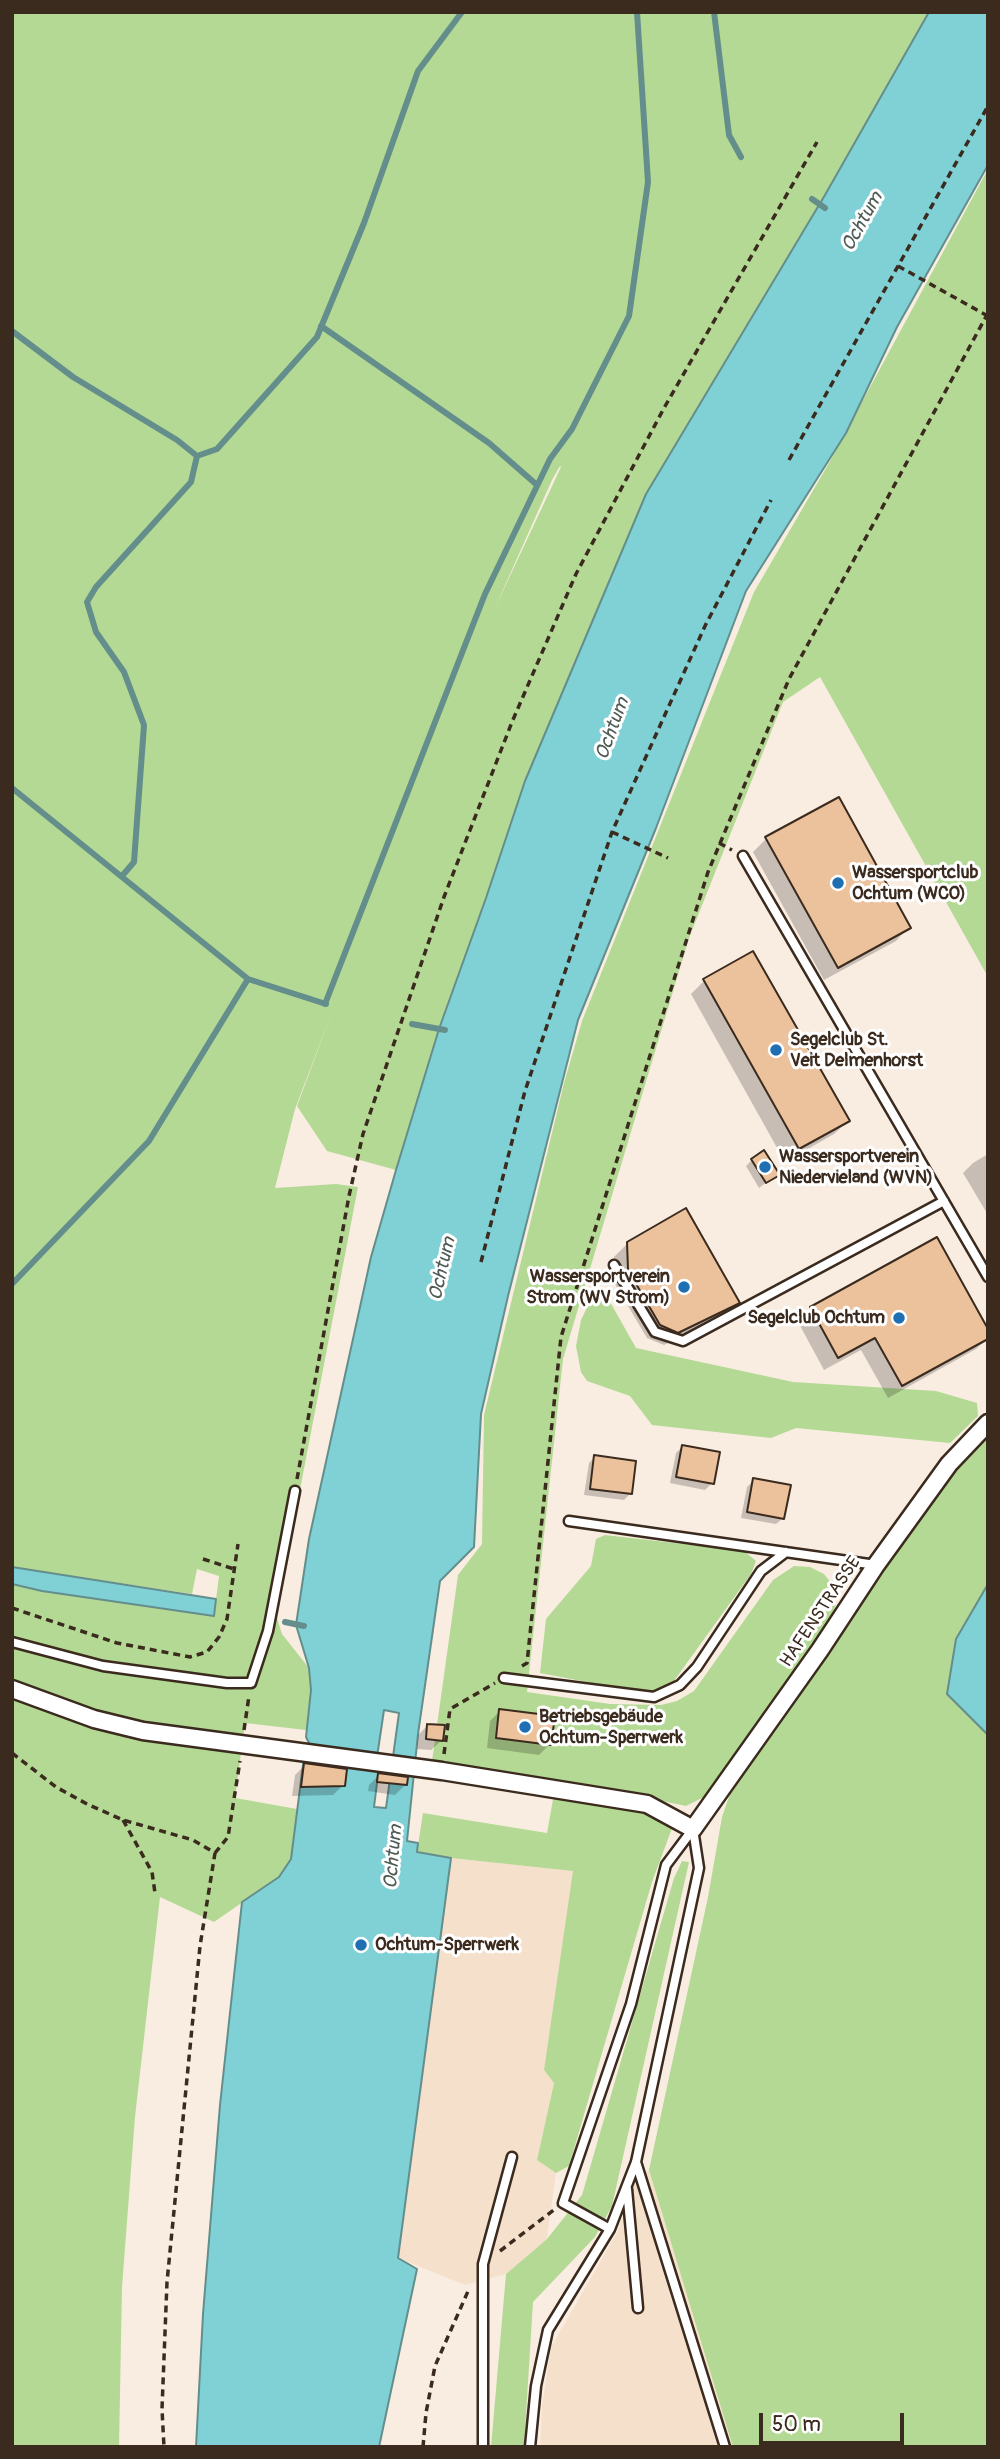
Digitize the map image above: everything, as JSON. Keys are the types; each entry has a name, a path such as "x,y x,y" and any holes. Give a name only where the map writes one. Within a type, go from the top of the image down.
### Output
{"street":[{"name":"HAFENSTRASSE","path":"693,1829 948,1464 988,1423"},
{"path":"12,1689 94,1719 143,1731 442,1771 647,1804 693,1829"}],"lane":[{"path":"743,856 988,1277"},
{"path":"614,1265 654,1332 683,1341 944,1201"},
{"path":"12,1642 103,1666 227,1683 251,1683 268,1631 295,1491"},
{"path":"569,1521 876,1566"},
{"path":"503,1678 654,1697 680,1685 697,1667 761,1571 786,1552"},
{"path":"530,2447 536,2386 548,2330 610,2230 636,2162 699,1868 693,1829"},
{"path":"610,2230 563,2203 631,2004 666,1865 693,1829"},
{"path":"483,2447 483,2264 512,2157"},
{"path":"636,2162 725,2447"},
{"path":"627,2186 638,2308"}],"path":[{"path":"789,460 988,106"},
{"path":"295,1491 363,1134 444,897 512,722 576,574 664,408 817,142"},
{"path":"442,1771 450,1709 527,1663 561,1337 708,872 789,679 987,314 898,267"},
{"path":"481,1262 525,1091 612,832 705,625 771,500"},
{"path":"612,832 668,858"},
{"path":"12,1608 117,1643 190,1657 207,1652 219,1637 227,1619 238,1544"},
{"path":"203,1559 234,1569"},
{"path":"164,2447 162,2409 167,2282 200,1945 215,1853 228,1837 236,1801 251,1683"},
{"path":"12,1753 57,1787 87,1804 122,1819 193,1840 215,1853"},
{"path":"122,1819 152,1872 155,1893"}],"shaded area":[{"path":"451,1858 574,1871 544,2070 554,2082 537,2160 556,2173 547,2239 506,2274 465,2285 398,2258"},
{"path":"649,2170 733,2447 540,2447 542,2406 551,2347 618,2231 636,2178"}],"green space":[{"path":"12,12 929,12 825,195 646,494 525,781 439,1029 396,1170 327,1151 297,1106 332,1012 295,1109 275,1188 336,1184 358,1187 276,1615 282,1634 309,1668 311,1690 306,1730 245,1723 235,1798 297,1809 291,1859 279,1877 214,1922 160,1897 135,2117 122,2287 119,2447 12,2447 12,1584 42,1591 214,1616 219,1576 197,1569 192,1594 12,1567","holes":["561,467 494,610 552,480"]},
{"path":"988,169 988,977 820,677 783,702 689,938 563,1359 527,1692 610,1704 661,1705 677,1701 694,1691 773,1580 794,1566 810,1567 824,1574 836,1589 836,1604 828,1627 706,1796 686,1806 570,1782 432,1761 458,1575 482,1544 484,1415 564,1083 582,1021 754,592 829,463"},
{"path":"605,1293 636,1348 793,1382 936,1391 977,1403 978,1416 950,1443 796,1428 771,1438 652,1425 630,1396 587,1381 581,1372 576,1346 581,1320 592,1297"},
{"path":"988,1437 988,1584 956,1639 947,1694 988,1735 988,2447 733,2447 649,2170 708,1897 722,1817 731,1791 955,1470"},
{"path":"605,1535 744,1551 756,1561 751,1574 671,1685 649,1694 540,1673 546,1619 591,1566 596,1539"},
{"path":"554,1794 645,1810 674,1823 652,1882 569,2166 556,2173 537,2160 554,2083 544,2070 573,1871 417,1852 423,1813 547,1833"},
{"path":"682,1861 689,1862 612,2206 595,2237 533,2302 524,2447 491,2447 506,2274 547,2239 582,2195 674,1878"}],"water":[{"name":"Ochtum","path":"929,12 988,12 988,165 897,327 846,433 746,591 656,828 578,1020 481,1414 474,1547 440,1581 418,1734 407,1841 418,1843 417,1852 451,1858 398,2258 417,2269 379,2447 196,2447 203,2314 220,2105 242,1902 279,1877 291,1859 304,1757 379,1767 374,1807 386,1808 399,1713 384,1710 377,1757 312,1749 306,1737 311,1690 309,1668 296,1625 309,1539 371,1257 396,1170 439,1029 525,781 646,494 825,195"},
{"path":"12,1567 216,1599 214,1616 42,1591 12,1584"},
{"path":"988,1584 988,1735 947,1694 956,1639"}],"building":[{"name":"Wassersportclub Ochtum (WCO)","path":"839,797 911,928 838,968 765,837"},
{"name":"Segelclub St. Veit Delmenhorst","path":"753,951 850,1121 799,1149 703,979"},
{"name":"Wassersportverein Niedervieland (WVN)","path":"764,1150 780,1175 766,1183 751,1159"},
{"name":"Wassersportverein Strom (WV Strom)","path":"686,1208 740,1303 678,1333 660,1325 628,1270 627,1242"},
{"name":"Segelclub Ochtum","path":"937,1237 988,1329 988,1339 902,1386 875,1338 838,1358 810,1307"},
{"path":"682,1445 720,1452 714,1484 676,1477"},
{"path":"594,1455 636,1461 632,1494 590,1489"},
{"path":"753,1478 791,1485 784,1519 747,1512"},
{"name":"Betriebsgebäude Ochtum-Sperrwerk","path":"499,1709 555,1716 551,1745 496,1738"},
{"path":"427,1724 445,1725 443,1741 426,1739"},
{"path":"304,1763 347,1769 345,1786 301,1787"},
{"path":"378,1773 408,1777 407,1785 377,1782"}],"waterway":[{"path":"12,331 73,377 177,440 197,456 217,449 317,337 364,223 418,71 462,12"},
{"path":"325,1004 485,594 550,459 572,429 629,316 648,182 637,12"},
{"path":"714,12 729,135 741,157"},
{"path":"812,199 825,208"},
{"path":"321,326 489,443 537,485"},
{"path":"122,876 134,862 144,725 124,672 96,632 87,602 96,587 191,482 197,456"},
{"path":"12,788 248,979 326,1004"},
{"path":"12,1284 149,1141 248,979"},
{"path":"412,1024 445,1030"},
{"path":"285,1622 304,1626"}],"place":[{"name":"Wassersportclub Ochtum (WCO)","path":"838,883"},
{"name":"Segelclub St. Veit Delmenhorst","path":"776,1050"},
{"name":"Wassersportverein Niedervieland (WVN)","path":"765,1167"},
{"name":"Wassersportverein Strom (WV Strom)","path":"684,1287"},
{"name":"Segelclub Ochtum","path":"899,1318"},
{"name":"Betriebsgebäude Ochtum-Sperrwerk","path":"525,1727"},
{"name":"Ochtum-Sperrwerk","path":"361,1945"}]}
